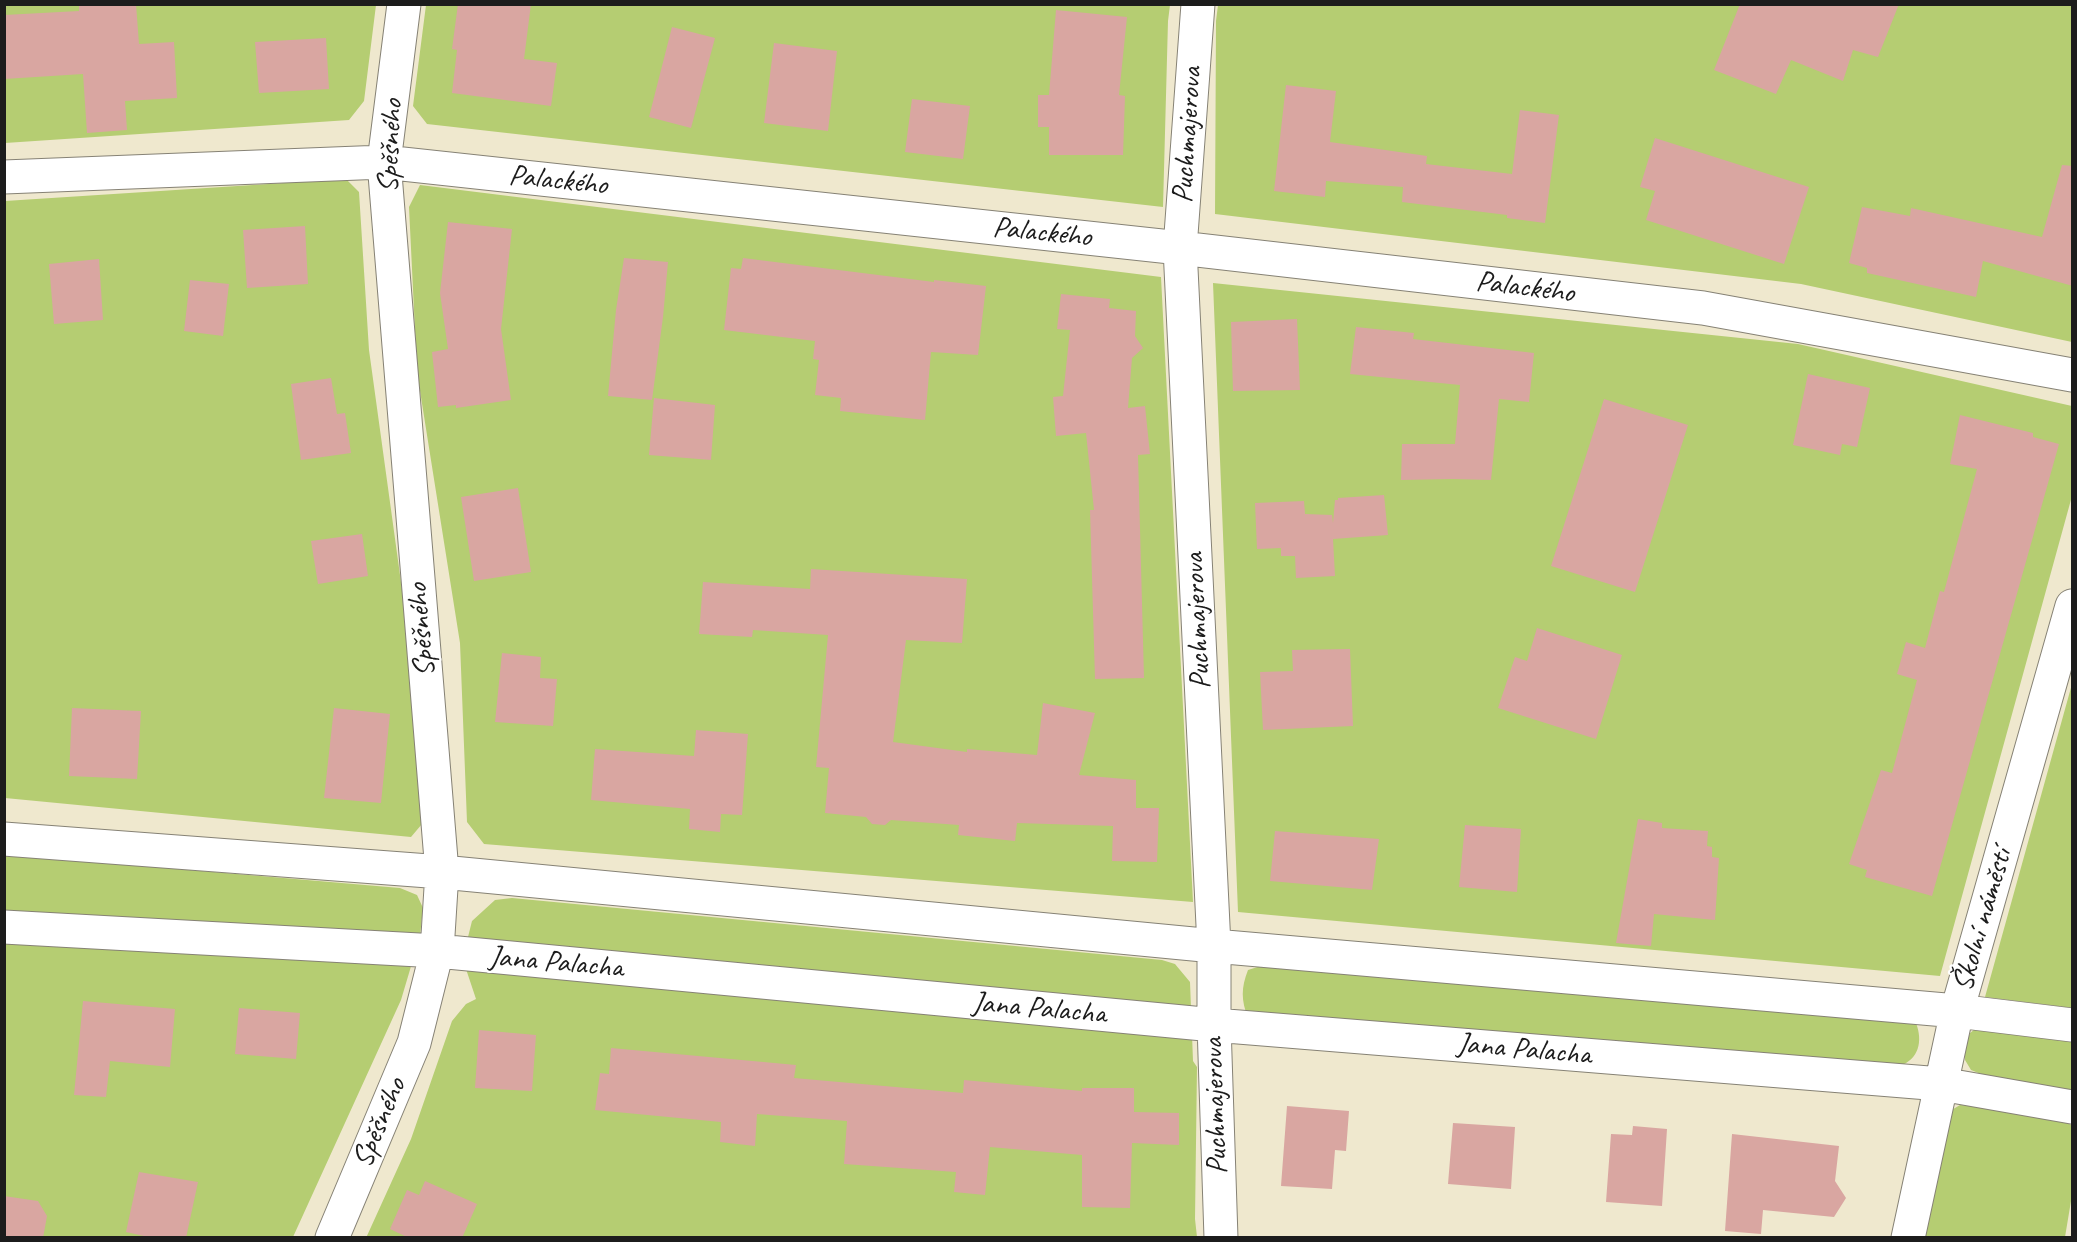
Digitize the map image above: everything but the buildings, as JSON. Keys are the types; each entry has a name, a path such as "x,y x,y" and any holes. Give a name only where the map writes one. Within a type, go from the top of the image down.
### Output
{"street":[{"name":"Spěšného","path":"332,1238 414,1042 437,951 442,872 384,162 404,4"},
{"name":"Puchmajerova","path":"1198,4 1180,248 1214,946 1214,1025 1221,1238"},
{"name":"Palackého","path":"4,177 384,162 1180,248 1703,308 2073,375"},
{"name":"Školní náměstí","path":"1908,1238 1958,1011 2073,606"},
{"path":"4,839 442,872 1214,946 1958,1011 2073,1025"},
{"name":"Jana Palacha","path":"4,927 437,951 1214,1025 1941,1084 2073,1107"}],"green space":[{"path":"5,5 376,5 364,101 349,120 5,143"},
{"path":"426,5 1170,5 1163,207 427,124 413,106"},
{"path":"1218,5 2072,5 2072,342 1801,284 1215,214"},
{"path":"346,179 359,192 369,350 408,633 422,824 411,837 5,798 5,201"},
{"path":"420,185 1161,277 1193,902 484,844 467,822 460,643 417,372 409,207"},
{"path":"1213,283 1798,344 2072,406 2072,496 1940,976 1238,912"},
{"path":"2072,684 2072,1008 1985,997"},
{"path":"4,854 400,888 417,895 423,908 420,936 401,1000 293,1237 5,1237"},
{"path":"512,898 1162,960 1175,964 1190,982 1193,1061 1197,1067 1195,1219 1197,1237 366,1238 411,1139 452,1021 466,1004 476,999 465,966 472,921 495,900"},
{"path":"1267,964 1916,1023 1919,1043 1915,1055 1899,1066 1248,1018 1244,1005 1243,988 1248,970"},
{"path":"1983,1023 2072,1036 2072,1090 1981,1074 1971,1070 1965,1060 1965,1047 1970,1033"},
{"path":"1960,1105 2067,1122 2072,1126 2072,1195 2065,1237 1918,1238 1950,1111"}]}
